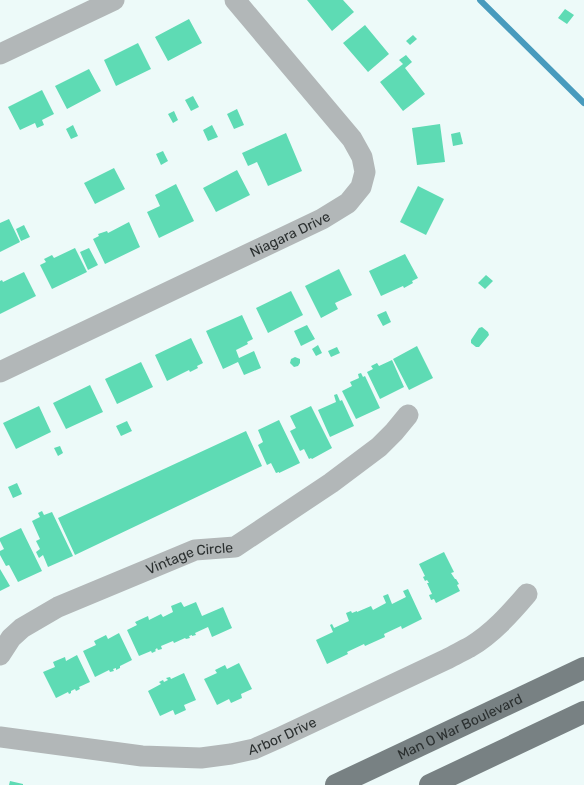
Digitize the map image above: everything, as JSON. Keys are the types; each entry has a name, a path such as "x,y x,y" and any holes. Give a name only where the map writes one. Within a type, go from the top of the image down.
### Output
{"main road":[{"name":"Man O War Boulevard","path":"336,785 584,668"},
{"path":"430,785 584,712"}],"street":[{"path":"0,54 114,0"},
{"name":"Niagara Drive","path":"0,372 322,219 348,203 361,187 365,172 362,157 352,139 235,0"},
{"name":"Vintage Circle","path":"0,655 11,638 22,628 58,607 195,550 235,547 331,483 379,447 408,415"},
{"name":"Arbor Drive","path":"0,737 142,756 201,758 232,754 254,749 470,647 489,634 510,614 527,594"}],"building":[{"path":"307,0 343,0 354,12 332,31"},
{"path":"565,9 574,15 567,24 558,18"},
{"path":"189,19 202,43 168,61 155,37"},
{"path":"365,25 389,54 368,72 343,43"},
{"path":"413,35 417,39 410,45 406,41"},
{"path":"138,43 151,69 116,86 104,60"},
{"path":"406,55 412,62 405,68 425,94 403,111 380,82 403,64 399,60"},
{"path":"89,69 101,91 67,109 55,86"},
{"path":"42,90 54,114 42,120 44,125 37,128 35,123 20,130 8,107"},
{"path":"193,96 199,107 191,111 185,100"},
{"path":"237,109 244,125 234,129 227,114"},
{"path":"174,111 178,120 173,123 168,114"},
{"path":"440,124 445,162 417,165 412,128"},
{"path":"73,125 78,136 71,139 66,129"},
{"path":"212,125 218,137 208,141 203,130"},
{"path":"460,132 463,144 453,146 451,134"},
{"path":"286,133 302,171 268,186 257,162 248,166 242,153"},
{"path":"163,151 168,161 161,165 156,154"},
{"path":"114,168 125,189 95,204 84,183"},
{"path":"237,170 250,195 216,212 203,188"},
{"path":"176,184 194,221 159,238 147,212 160,206 155,195"},
{"path":"418,186 444,199 426,235 400,222"},
{"path":"9,219 20,242 0,252 0,223"},
{"path":"129,222 140,247 105,264 93,239 99,236 98,234 107,231 108,233"},
{"path":"24,225 30,237 21,241 16,229"},
{"path":"75,248 87,272 52,289 40,265 46,262 44,259 52,255 54,258"},
{"path":"89,248 98,265 88,270 80,252"},
{"path":"405,254 418,278 404,288 403,286 381,296 369,271"},
{"path":"339,269 352,295 335,303 338,309 321,318 305,286"},
{"path":"24,272 36,296 0,314 0,281 2,280 3,282"},
{"path":"486,275 493,281 485,289 478,283"},
{"path":"291,291 303,315 268,333 256,308"},
{"path":"386,311 391,322 383,326 377,315"},
{"path":"242,315 253,339 247,342 248,344 236,350 239,358 254,351 261,368 244,375 238,362 223,369 206,331"},
{"path":"307,325 315,339 301,346 294,331"},
{"path":"482,327 488,332 489,335 479,347 476,347 471,343 471,340 479,328"},
{"path":"191,338 203,363 197,366 198,368 190,372 189,370 167,381 155,355"},
{"path":"318,345 322,353 316,356 312,349"},
{"path":"417,346 433,378 409,390 393,359"},
{"path":"337,347 340,353 331,357 328,351"},
{"path":"295,357 300,359 300,363 298,366 294,367 290,363 291,359"},
{"path":"392,360 404,387 380,399 367,372 373,369 371,366 377,363 379,366"},
{"path":"141,362 153,387 117,404 105,379"},
{"path":"361,373 363,377 365,376 380,408 356,419 342,391 352,386 350,382 359,378 358,374"},
{"path":"90,385 103,412 66,429 53,403"},
{"path":"337,394 340,401 342,400 354,426 330,437 318,410 336,402 334,395"},
{"path":"39,406 51,432 16,449 3,423"},
{"path":"311,406 332,448 312,459 309,459 304,449 300,451 290,431 296,428 290,416"},
{"path":"279,420 300,463 276,473 271,463 267,465 258,445 263,442 258,430"},
{"path":"127,421 132,431 121,436 116,426"},
{"path":"246,431 262,466 75,555 58,518"},
{"path":"60,446 63,453 58,456 54,448"},
{"path":"17,483 22,494 13,498 8,487"},
{"path":"42,511 44,515 52,512 73,556 48,567 43,555 39,558 36,552 40,549 36,541 40,539 32,521 40,517 38,513"},
{"path":"21,528 42,571 18,582 9,565 6,566 0,555 0,551 4,549 0,538"},
{"path":"444,552 454,572 451,573 459,584 457,585 460,591 436,603 434,599 431,600 429,595 432,594 427,583 429,583 427,580 425,581 423,577 425,576 419,564"},
{"path":"0,569 10,586 0,591"},
{"path":"408,589 422,619 402,629 401,626 384,634 385,637 365,646 364,644 327,664 316,640 333,632 330,625 332,624 334,628 349,621 346,613 351,611 352,613 357,612 371,606 373,610 386,603 383,596 388,594 392,604 406,597 403,591"},
{"path":"181,602 184,607 196,602 202,616 223,607 232,628 212,637 208,627 195,633 196,635 189,636 190,638 185,638 174,643 173,641 161,646 162,649 158,650 157,648 155,650 156,651 152,653 151,651 139,656 127,630 137,625 135,622 148,616 149,620 161,614 163,617 173,612 171,606"},
{"path":"119,633 132,660 120,666 120,668 116,670 116,668 113,669 114,671 110,672 109,670 95,677 83,651 96,645 94,641 106,635 108,639"},
{"path":"77,655 90,682 79,687 80,689 76,691 75,689 69,694 68,692 56,698 43,672 55,667 53,662 65,657 66,661"},
{"path":"239,663 252,689 241,694 242,698 231,703 229,699 217,705 204,679 217,673 215,670 225,665 227,669"},
{"path":"184,673 196,700 184,705 186,710 175,715 173,710 160,716 148,691 161,684 159,682 168,680 166,678 170,677 171,679"},
{"path":"10,781 23,784 23,785 9,785"}],"waterway":[{"path":"480,0 584,103"}]}
